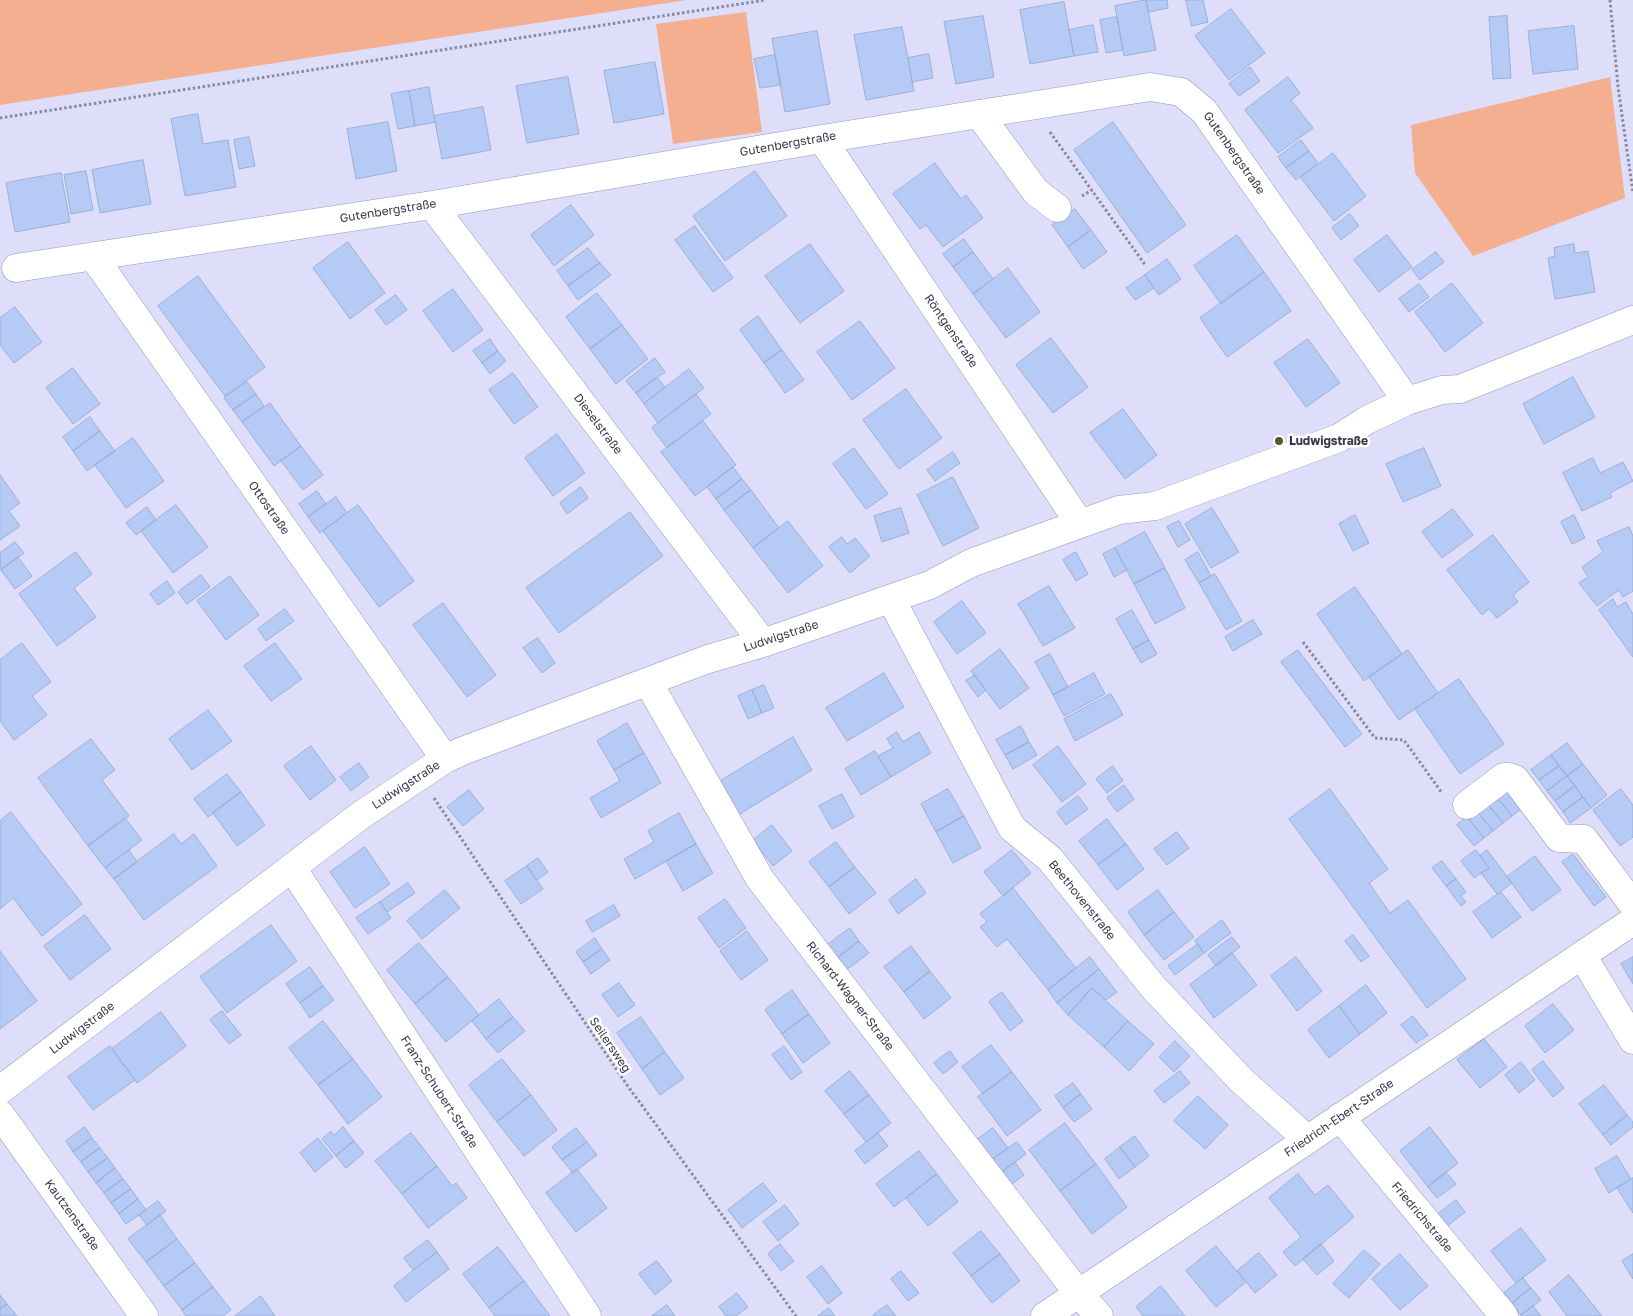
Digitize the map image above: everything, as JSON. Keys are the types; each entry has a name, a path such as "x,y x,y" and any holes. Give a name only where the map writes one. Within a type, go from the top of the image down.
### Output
{"street":[{"name":"Gutenbergstraße","path":"16,268 432,205 822,138 1150,87 1181,92 1204,110 1407,401"},
{"path":"979,114 1036,192 1058,208"},
{"name":"Röntgenstraße","path":"822,138 1080,524"},
{"name":"Dieselstraße","path":"432,205 763,642"},
{"name":"Ottostraße","path":"93,256 445,759"},
{"name":"Ludwigstraße","path":"0,1090 361,815 445,759 708,659 930,585 971,563 1119,510 1155,506 1339,438 1366,420 1407,401 1442,390 1460,389 1633,320"},
{"name":"Beethovenstraße","path":"891,599 1012,828 1050,858 1153,987 1242,1081 1307,1139"},
{"name":"Richard-Wagner-Straße","path":"648,682 760,879 1078,1293 1099,1316"},
{"path":"1467,805 1504,777 1515,779 1559,838 1584,839 1633,905"},
{"name":"Franz-Schubert-Straße","path":"292,868 587,1316"},
{"name":"Friedrich-Ebert-Straße","path":"1045,1316 1633,921"},
{"path":"1582,956 1633,1040"},
{"name":"Kautzenstraße","path":"0,1114 144,1316"},
{"name":"Friedrichstraße","path":"1340,1117 1504,1316"}],"path":[{"path":"0,118 766,0"},
{"path":"1610,0 1618,87 1633,193"},
{"path":"1038,104 1045,125 1146,266"},
{"path":"1303,642 1375,738 1404,740 1453,808 1467,805"},
{"name":"Seilersweg","path":"421,776 442,813 627,1085 796,1316"}],"shaded area":[{"path":"0,0 687,0 0,105"},
{"path":"746,12 762,132 673,144 656,24"},
{"path":"1610,77 1625,198 1473,256 1415,173 1411,125"}],"building":[{"path":"1146,0 1167,0 1168,8 1149,12"},
{"path":"1146,0 1156,50 1124,56 1115,6"},
{"path":"1186,0 1203,0 1208,22 1192,26"},
{"path":"1064,2 1074,56 1030,64 1020,10"},
{"path":"1231,9 1265,53 1229,80 1195,36"},
{"path":"983,16 994,77 956,84 944,22"},
{"path":"1507,16 1511,78 1493,79 1489,17"},
{"path":"1117,17 1123,50 1106,53 1100,20"},
{"path":"1093,25 1098,52 1074,56 1069,30"},
{"path":"1574,26 1578,69 1533,74 1528,31"},
{"path":"902,27 914,91 866,100 854,35"},
{"path":"817,31 830,104 785,112 772,39"},
{"path":"929,54 933,78 912,82 908,58"},
{"path":"775,55 781,85 760,88 754,59"},
{"path":"655,62 664,114 614,123 604,71"},
{"path":"1250,67 1260,81 1239,96 1229,84"},
{"path":"568,77 579,134 527,143 516,86"},
{"path":"1288,77 1300,93 1291,100 1313,128 1278,153 1245,110"},
{"path":"429,87 435,122 415,126 409,91"},
{"path":"409,91 415,126 398,129 391,94"},
{"path":"483,107 491,150 442,159 434,116"},
{"path":"198,114 203,144 228,140 236,187 185,196 171,119"},
{"path":"388,122 397,171 356,179 347,129"},
{"path":"1113,122 1186,225 1147,253 1074,150"},
{"path":"249,137 255,166 239,169 234,140"},
{"path":"1301,140 1309,151 1286,168 1278,157"},
{"path":"1309,151 1318,163 1296,180 1286,168"},
{"path":"1333,153 1366,196 1334,221 1301,178"},
{"path":"143,160 151,204 100,213 92,170"},
{"path":"935,163 961,199 966,195 983,218 943,247 926,225 920,229 893,194"},
{"path":"86,171 93,210 71,214 64,175"},
{"path":"755,171 787,216 725,261 693,216"},
{"path":"61,173 70,222 15,232 6,183"},
{"path":"571,205 594,235 554,266 531,235"},
{"path":"1075,209 1091,230 1068,247 1052,225"},
{"path":"1350,214 1359,226 1341,240 1332,228"},
{"path":"695,226 733,278 713,292 675,240"},
{"path":"1091,230 1107,252 1083,269 1068,247"},
{"path":"1237,235 1264,272 1221,304 1194,266"},
{"path":"1387,235 1412,267 1379,292 1354,260"},
{"path":"964,239 973,252 953,267 943,254"},
{"path":"348,242 385,293 350,319 313,268"},
{"path":"810,244 844,291 800,323 765,276"},
{"path":"1574,244 1575,253 1588,251 1595,292 1555,299 1548,258 1555,256 1554,248"},
{"path":"588,248 600,263 568,286 557,271"},
{"path":"973,252 993,279 973,294 953,267"},
{"path":"1436,252 1444,262 1420,280 1412,270"},
{"path":"1167,259 1181,279 1159,295 1145,275"},
{"path":"600,263 611,275 578,300 568,286"},
{"path":"1008,268 1040,312 1006,338 973,294"},
{"path":"1264,272 1291,311 1227,357 1200,318"},
{"path":"1145,275 1154,288 1135,300 1126,288"},
{"path":"198,276 265,367 225,396 158,306"},
{"path":"1452,283 1483,323 1445,352 1415,312"},
{"path":"1419,284 1429,297 1409,312 1399,299"},
{"path":"453,289 483,330 453,352 423,311"},
{"path":"597,293 622,325 590,349 566,317"},
{"path":"396,295 407,310 386,325 375,310"},
{"path":"15,307 42,342 14,363 0,345 0,318"},
{"path":"758,316 782,350 764,363 740,330"},
{"path":"860,321 895,368 852,400 817,352"},
{"path":"622,325 648,359 616,384 590,349"},
{"path":"1051,338 1088,387 1053,413 1016,365"},
{"path":"490,339 498,351 482,363 473,351"},
{"path":"1308,339 1340,383 1306,407 1274,363"},
{"path":"782,350 804,380 785,393 764,363"},
{"path":"498,351 506,361 490,374 482,363"},
{"path":"655,358 665,372 636,393 626,381"},
{"path":"73,368 100,404 73,424 46,388"},
{"path":"689,369 704,388 658,423 644,404"},
{"path":"513,373 538,407 514,424 489,390"},
{"path":"657,377 665,387 644,404 636,393"},
{"path":"1573,377 1595,417 1544,444 1523,404"},
{"path":"247,382 256,394 233,410 224,398"},
{"path":"906,389 942,438 899,469 863,420"},
{"path":"256,394 264,406 242,422 233,410"},
{"path":"696,394 711,414 667,448 652,428"},
{"path":"270,403 301,446 274,466 242,422"},
{"path":"1123,409 1157,455 1125,479 1090,433"},
{"path":"90,417 100,431 73,451 63,437"},
{"path":"703,421 736,465 695,496 661,452"},
{"path":"100,431 115,451 87,471 73,451"},
{"path":"557,434 585,473 553,496 525,458"},
{"path":"133,438 164,481 126,508 95,465"},
{"path":"301,446 323,475 303,490 281,461"},
{"path":"854,448 888,494 866,509 833,464"},
{"path":"1424,448 1441,486 1403,502 1386,464"},
{"path":"953,452 960,463 935,481 927,470"},
{"path":"1593,458 1600,473 1623,462 1633,481 1610,493 1612,497 1582,511 1563,473"},
{"path":"733,467 742,479 716,499 707,487"},
{"path":"0,475 20,503 9,511 20,526 0,540"},
{"path":"953,477 979,528 943,546 917,495"},
{"path":"742,479 751,490 724,510 716,499"},
{"path":"581,487 588,498 567,514 560,503"},
{"path":"751,490 779,528 753,548 724,510"},
{"path":"317,491 326,504 308,517 299,504"},
{"path":"336,497 347,513 320,533 308,517"},
{"path":"176,505 208,547 173,573 141,531"},
{"path":"358,505 414,581 379,607 323,531"},
{"path":"147,507 156,520 136,535 126,523"},
{"path":"901,508 909,533 882,542 874,516"},
{"path":"1212,508 1239,552 1211,568 1185,524"},
{"path":"1453,509 1473,535 1442,558 1422,532"},
{"path":"630,512 663,556 559,633 526,588"},
{"path":"1355,515 1369,543 1353,551 1339,524"},
{"path":"1574,515 1585,538 1572,544 1561,522"},
{"path":"788,521 823,566 788,593 753,548"},
{"path":"1179,521 1190,540 1178,547 1167,527"},
{"path":"1629,527 1633,536 1633,591 1623,597 1619,590 1597,606 1579,583 1588,577 1582,567 1603,552 1597,541"},
{"path":"1145,532 1165,568 1134,584 1115,548"},
{"path":"1493,535 1529,582 1513,595 1518,602 1497,618 1489,609 1482,615 1447,570"},
{"path":"842,537 847,544 855,538 870,556 850,573 829,547"},
{"path":"15,542 24,553 1,570 0,553"},
{"path":"1115,548 1127,570 1114,577 1103,554"},
{"path":"76,552 92,574 74,588 96,617 57,646 19,594"},
{"path":"1076,552 1088,574 1076,581 1063,560"},
{"path":"1198,552 1211,576 1199,583 1185,560"},
{"path":"18,557 32,576 15,589 1,570"},
{"path":"1165,568 1185,608 1155,624 1134,584"},
{"path":"1215,574 1242,621 1226,630 1199,583"},
{"path":"201,575 210,587 187,604 178,592"},
{"path":"230,576 259,615 226,640 197,601"},
{"path":"167,581 175,593 158,605 150,594"},
{"path":"1049,586 1075,628 1043,646 1018,604"},
{"path":"1355,587 1402,654 1364,681 1317,614"},
{"path":"1613,599 1617,607 1626,602 1633,614 1633,657 1599,610"},
{"path":"962,601 986,633 957,654 934,622"},
{"path":"443,603 496,675 467,697 413,625"},
{"path":"285,609 294,621 266,641 258,629"},
{"path":"1132,610 1149,640 1133,649 1116,619"},
{"path":"1253,620 1262,634 1233,651 1225,637"},
{"path":"538,638 555,663 542,673 523,648"},
{"path":"1149,640 1157,654 1141,663 1133,649"},
{"path":"22,643 51,682 32,696 47,715 14,740 0,721 0,660"},
{"path":"275,643 302,679 271,701 244,666"},
{"path":"1000,649 1029,688 1000,709 971,671"},
{"path":"1298,650 1362,734 1345,747 1281,662"},
{"path":"1408,650 1438,693 1399,720 1369,677"},
{"path":"1050,654 1068,687 1053,695 1035,662"},
{"path":"884,673 904,707 847,741 826,708"},
{"path":"1094,673 1105,694 1064,716 1053,695"},
{"path":"975,675 986,690 978,697 966,681"},
{"path":"1459,679 1504,744 1460,774 1415,709"},
{"path":"764,685 774,708 762,713 752,690"},
{"path":"752,690 762,713 748,719 738,696"},
{"path":"1111,694 1123,715 1075,741 1064,719"},
{"path":"208,710 232,741 192,770 169,739"},
{"path":"627,723 644,753 614,770 597,741"},
{"path":"1021,726 1029,742 1005,755 996,740"},
{"path":"897,732 903,742 919,732 931,753 891,777 878,756 893,748 887,739"},
{"path":"793,737 812,770 738,815 717,783"},
{"path":"91,739 115,770 102,780 129,816 88,846 38,778"},
{"path":"1029,742 1037,755 1013,769 1005,755"},
{"path":"1567,743 1583,764 1567,776 1551,755"},
{"path":"311,746 336,780 310,800 284,766"},
{"path":"1058,746 1086,784 1062,802 1033,765"},
{"path":"875,751 891,777 861,795 845,769"},
{"path":"644,753 661,783 601,818 590,798 620,781 614,770"},
{"path":"1551,755 1559,766 1539,780 1531,770"},
{"path":"359,763 369,777 351,791 340,777"},
{"path":"1583,764 1607,795 1591,808 1567,776"},
{"path":"1113,766 1123,781 1107,793 1096,779"},
{"path":"1559,766 1567,776 1547,791 1539,780"},
{"path":"227,774 241,792 208,817 194,799"},
{"path":"1567,776 1575,786 1555,801 1547,791"},
{"path":"1124,785 1134,799 1117,812 1107,798"},
{"path":"1575,786 1583,797 1563,812 1555,801"},
{"path":"1505,787 1522,808 1512,816 1495,795"},
{"path":"948,789 964,816 936,832 921,804"},
{"path":"1330,789 1388,869 1369,883 1390,913 1408,900 1466,979 1427,1008 1289,819"},
{"path":"1621,789 1633,805 1633,837 1620,846 1593,810"},
{"path":"469,790 484,809 463,826 447,807"},
{"path":"241,792 265,825 237,846 213,813"},
{"path":"842,794 854,817 832,829 819,806"},
{"path":"1495,795 1512,816 1503,823 1486,802"},
{"path":"1078,796 1088,809 1066,825 1057,812"},
{"path":"1583,797 1591,808 1570,823 1563,812"},
{"path":"1486,802 1503,823 1493,831 1476,810"},
{"path":"1476,810 1493,831 1484,838 1467,817"},
{"path":"11,812 82,904 42,936 13,898 0,909 0,821"},
{"path":"679,813 696,844 635,879 624,859 654,842 648,831"},
{"path":"964,816 981,848 953,863 936,832"},
{"path":"1467,817 1484,838 1474,846 1457,825"},
{"path":"125,818 142,840 105,868 88,846"},
{"path":"1107,819 1126,844 1098,865 1079,841"},
{"path":"772,825 792,851 773,866 753,840"},
{"path":"1177,832 1189,848 1167,865 1154,849"},
{"path":"174,834 181,844 194,834 217,866 144,920 114,879"},
{"path":"836,842 855,867 829,887 809,862"},
{"path":"696,844 713,873 683,891 666,861"},
{"path":"1126,844 1144,869 1117,890 1098,865"},
{"path":"365,847 390,884 355,908 330,872"},
{"path":"129,850 137,862 114,879 105,868"},
{"path":"1012,850 1031,873 1003,896 984,872"},
{"path":"1476,850 1489,868 1474,878 1461,861"},
{"path":"1487,850 1512,883 1497,894 1481,873 1489,868 1480,856"},
{"path":"1573,854 1606,897 1594,906 1562,862"},
{"path":"1535,856 1561,890 1532,911 1507,877"},
{"path":"538,858 548,872 537,880 527,866"},
{"path":"1442,861 1456,879 1446,886 1432,868"},
{"path":"527,866 543,889 521,904 505,881"},
{"path":"855,867 876,893 849,914 829,887"},
{"path":"916,879 926,893 898,914 889,900"},
{"path":"1456,879 1466,892 1461,896 1466,902 1461,906 1446,886"},
{"path":"408,883 415,893 387,912 380,902"},
{"path":"1013,888 1076,968 1048,990 1007,939 997,947 980,927 987,922 980,914"},
{"path":"445,890 460,908 422,939 407,921"},
{"path":"1158,890 1174,912 1144,935 1128,912"},
{"path":"1501,892 1521,917 1492,938 1473,912"},
{"path":"725,899 746,928 719,948 698,918"},
{"path":"380,902 391,918 368,934 356,918"},
{"path":"614,905 620,916 592,932 586,921"},
{"path":"1174,912 1194,937 1164,960 1144,935"},
{"path":"85,915 111,949 70,980 44,946"},
{"path":"1222,920 1231,933 1204,953 1195,941"},
{"path":"271,925 297,961 227,1013 200,977"},
{"path":"850,928 859,941 836,959 826,946"},
{"path":"747,931 768,960 741,980 720,951"},
{"path":"1353,935 1369,956 1361,962 1345,941"},
{"path":"1232,937 1240,947 1216,966 1208,955"},
{"path":"595,938 602,949 583,962 576,952"},
{"path":"859,941 869,953 845,971 836,959"},
{"path":"419,943 448,977 415,1004 387,970"},
{"path":"1198,944 1204,953 1175,975 1168,966"},
{"path":"911,946 930,971 904,992 884,967"},
{"path":"602,949 610,960 591,974 583,962"},
{"path":"0,951 37,1001 0,1029"},
{"path":"1232,953 1257,985 1214,1018 1190,985"},
{"path":"1090,957 1099,969 1057,1003 1048,990"},
{"path":"1296,957 1322,991 1297,1011 1271,976"},
{"path":"1633,957 1633,984 1621,964"},
{"path":"310,967 323,986 300,1003 286,984"},
{"path":"1099,969 1117,992 1106,1000 1092,988 1068,1015 1057,1003"},
{"path":"930,971 951,998 924,1019 904,992"},
{"path":"448,977 479,1015 446,1042 415,1004"},
{"path":"619,983 635,1005 618,1017 602,995"},
{"path":"1366,985 1387,1013 1360,1034 1339,1006"},
{"path":"323,986 334,1000 310,1018 300,1003"},
{"path":"1092,988 1128,1021 1104,1047 1068,1015"},
{"path":"792,990 809,1014 782,1034 765,1010"},
{"path":"1002,992 1023,1021 1010,1031 989,1002"},
{"path":"499,999 513,1017 486,1039 472,1021"},
{"path":"1553,1004 1574,1030 1545,1053 1525,1026"},
{"path":"1339,1006 1360,1034 1329,1058 1308,1030"},
{"path":"222,1011 241,1035 229,1044 210,1020"},
{"path":"161,1012 186,1046 137,1083 112,1049"},
{"path":"809,1014 830,1043 803,1063 782,1034"},
{"path":"1413,1016 1428,1035 1416,1043 1401,1025"},
{"path":"513,1017 525,1031 498,1053 486,1039"},
{"path":"641,1017 665,1052 642,1069 617,1033"},
{"path":"323,1021 353,1059 318,1085 289,1048"},
{"path":"1128,1021 1154,1044 1129,1071 1104,1047"},
{"path":"1484,1039 1507,1067 1480,1088 1457,1060"},
{"path":"1175,1041 1190,1056 1174,1072 1159,1057"},
{"path":"991,1045 1012,1072 983,1094 962,1067"},
{"path":"110,1046 135,1080 93,1110 68,1077"},
{"path":"784,1046 802,1072 791,1080 772,1055"},
{"path":"950,1051 958,1062 943,1074 934,1063"},
{"path":"665,1052 684,1078 660,1095 642,1069"},
{"path":"353,1059 382,1097 348,1124 318,1085"},
{"path":"502,1059 531,1095 497,1122 469,1085"},
{"path":"1543,1061 1564,1088 1553,1097 1532,1070"},
{"path":"1521,1062 1535,1080 1519,1093 1505,1075"},
{"path":"850,1071 869,1095 844,1114 825,1091"},
{"path":"1180,1071 1190,1083 1164,1103 1154,1091"},
{"path":"1012,1072 1041,1110 1007,1136 978,1097"},
{"path":"1073,1083 1081,1094 1063,1108 1055,1096"},
{"path":"1604,1085 1627,1115 1603,1135 1579,1104"},
{"path":"1081,1094 1092,1109 1074,1122 1063,1108"},
{"path":"531,1095 557,1130 524,1156 497,1122"},
{"path":"869,1095 891,1123 866,1142 844,1114"},
{"path":"1198,1096 1228,1125 1205,1149 1174,1121"},
{"path":"1627,1115 1633,1122 1633,1127 1611,1145 1603,1135"},
{"path":"1065,1123 1096,1164 1060,1191 1029,1150"},
{"path":"85,1127 92,1138 73,1152 66,1141"},
{"path":"343,1127 354,1141 336,1156 322,1139 331,1131 334,1135"},
{"path":"1430,1127 1458,1163 1428,1187 1400,1151"},
{"path":"576,1128 587,1142 562,1160 552,1147"},
{"path":"993,1128 1008,1148 989,1162 974,1142"},
{"path":"411,1133 437,1166 402,1194 375,1161"},
{"path":"878,1133 888,1146 865,1164 855,1151"},
{"path":"1135,1136 1149,1156 1135,1167 1120,1147"},
{"path":"92,1138 100,1148 81,1162 73,1152"},
{"path":"318,1138 333,1157 315,1172 300,1153"},
{"path":"354,1141 364,1153 346,1168 336,1156"},
{"path":"587,1142 597,1155 573,1173 562,1160"},
{"path":"1017,1142 1026,1154 999,1174 989,1162"},
{"path":"1120,1147 1135,1167 1119,1179 1105,1159"},
{"path":"100,1148 108,1158 88,1172 81,1162"},
{"path":"919,1151 937,1174 894,1207 876,1184"},
{"path":"1617,1156 1631,1179 1609,1193 1595,1169"},
{"path":"108,1158 115,1168 96,1183 88,1172"},
{"path":"1015,1162 1024,1175 1008,1187 999,1174"},
{"path":"1096,1164 1127,1207 1092,1234 1060,1191"},
{"path":"437,1166 452,1186 456,1183 467,1198 428,1228 402,1194"},
{"path":"115,1168 123,1179 104,1193 96,1183"},
{"path":"577,1169 607,1208 576,1232 546,1193"},
{"path":"1446,1172 1456,1184 1437,1198 1428,1187"},
{"path":"937,1174 958,1202 928,1226 906,1198"},
{"path":"1298,1174 1315,1195 1328,1185 1354,1217 1295,1266 1283,1252 1301,1237 1269,1198"},
{"path":"1633,1178 1633,1213 1617,1188"},
{"path":"123,1179 131,1189 111,1203 104,1193"},
{"path":"763,1183 777,1201 742,1228 728,1210"},
{"path":"131,1189 138,1199 119,1214 111,1203"},
{"path":"138,1199 146,1210 126,1224 119,1214"},
{"path":"1456,1200 1465,1212 1446,1227 1437,1215"},
{"path":"158,1201 166,1211 147,1225 139,1215"},
{"path":"785,1205 799,1224 778,1241 763,1222"},
{"path":"160,1215 177,1239 146,1262 128,1239"},
{"path":"1521,1228 1546,1260 1516,1283 1491,1251"},
{"path":"981,1231 1000,1254 971,1276 953,1253"},
{"path":"177,1239 195,1263 164,1286 146,1262"},
{"path":"428,1240 437,1252 413,1270 404,1258"},
{"path":"780,1244 794,1261 781,1271 768,1254"},
{"path":"1321,1244 1334,1261 1317,1275 1303,1259"},
{"path":"1216,1246 1246,1282 1216,1307 1186,1271"},
{"path":"498,1247 524,1281 489,1308 463,1274"},
{"path":"1364,1250 1380,1264 1349,1298 1333,1284"},
{"path":"437,1252 449,1269 406,1302 394,1286"},
{"path":"1259,1253 1277,1275 1255,1293 1237,1271"},
{"path":"1000,1254 1020,1281 992,1303 971,1276"},
{"path":"1400,1254 1428,1286 1400,1310 1372,1279"},
{"path":"1633,1254 1633,1279 1622,1261"},
{"path":"657,1261 672,1281 655,1295 639,1274"},
{"path":"195,1263 213,1287 182,1310 164,1286"},
{"path":"822,1266 842,1293 828,1304 807,1277"},
{"path":"901,1271 919,1293 908,1301 891,1279"},
{"path":"1569,1275 1602,1316 1567,1316 1549,1292"},
{"path":"1523,1278 1531,1288 1512,1303 1504,1293"},
{"path":"524,1281 550,1316 495,1316 489,1308"},
{"path":"1161,1286 1185,1316 1143,1316 1136,1307"},
{"path":"213,1287 231,1310 223,1316 186,1316 182,1310"},
{"path":"1531,1288 1541,1300 1521,1315 1512,1303"},
{"path":"737,1293 748,1307 736,1316 726,1316 719,1307"},
{"path":"0,1295 7,1304 0,1309"},
{"path":"261,1296 275,1316 235,1316"},
{"path":"7,1304 17,1316 0,1316 0,1309"},
{"path":"667,1305 675,1316 652,1316"},
{"path":"887,1305 896,1316 873,1315"},
{"path":"1533,1306 1541,1316 1521,1315"},
{"path":"829,1308 835,1316 818,1316"}],"place":[{"name":"Ludwigstraße","path":"1279,441"}]}
